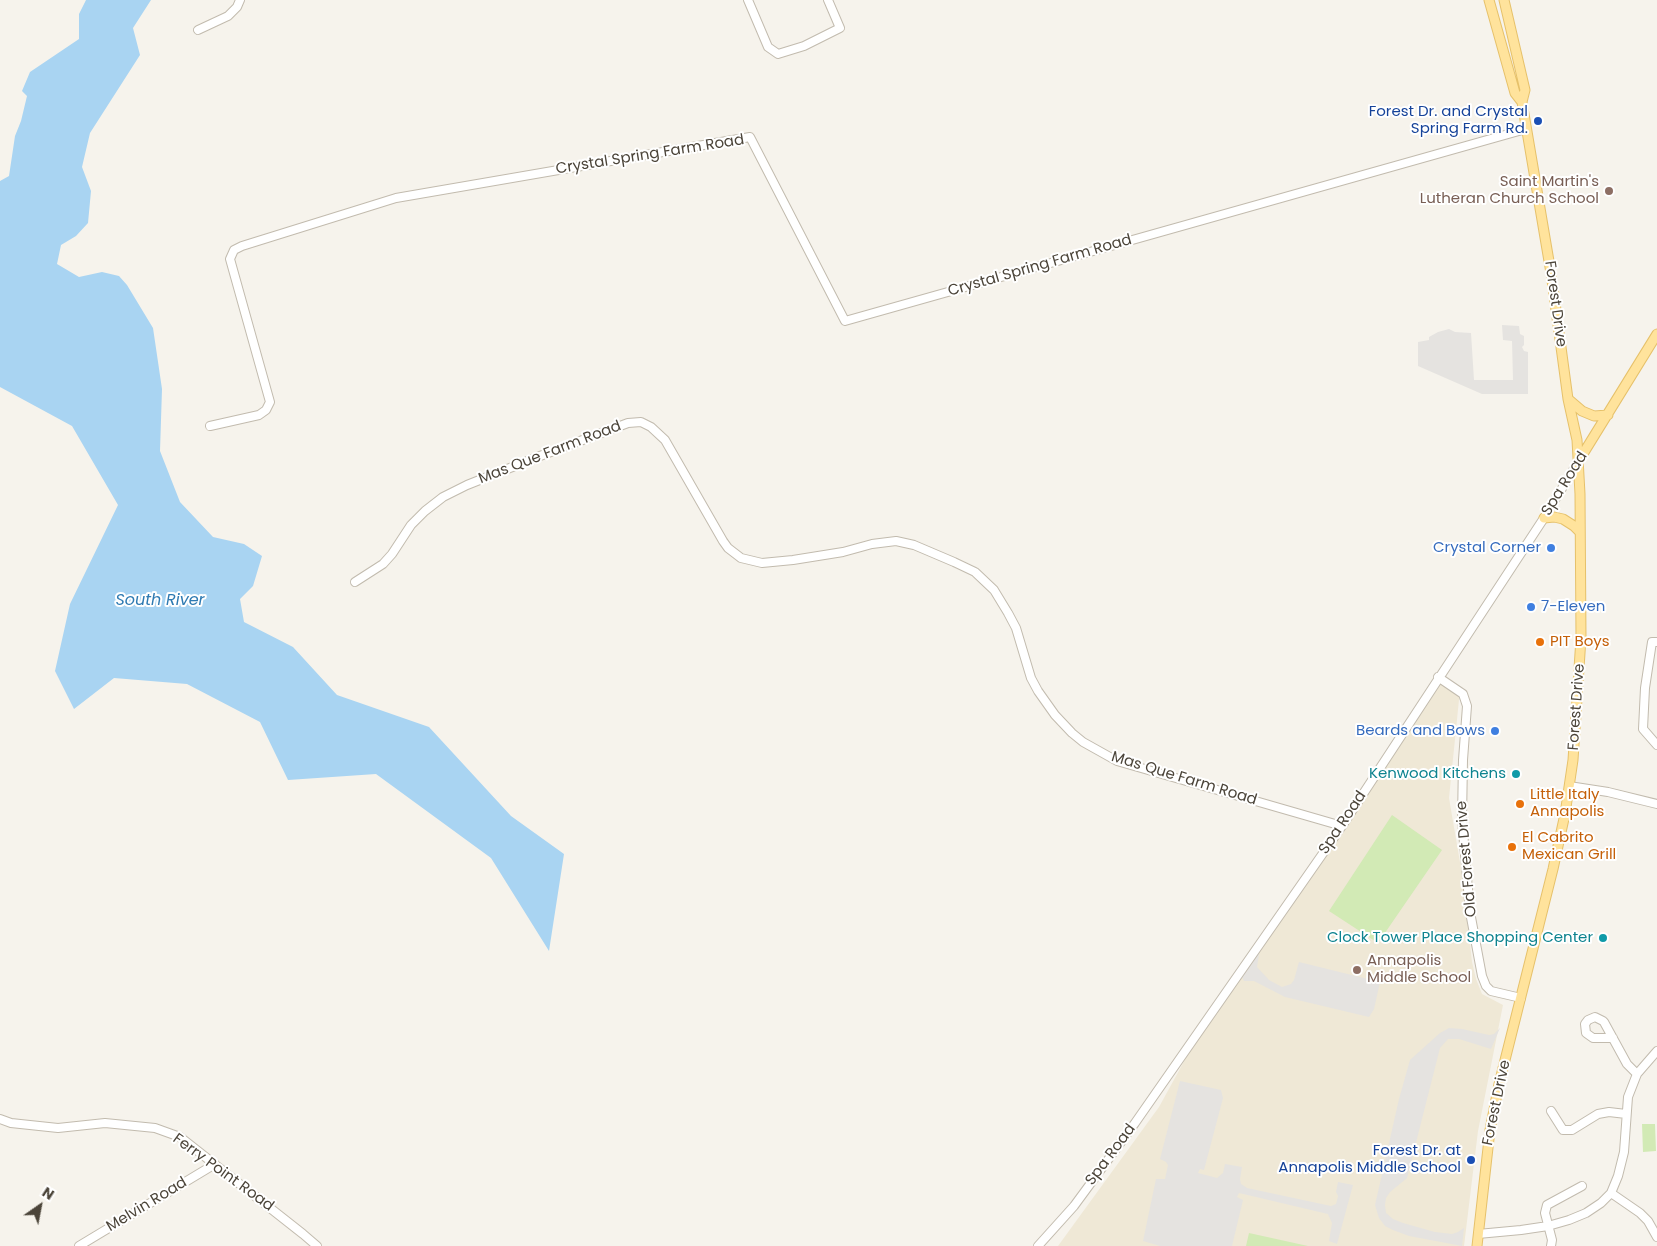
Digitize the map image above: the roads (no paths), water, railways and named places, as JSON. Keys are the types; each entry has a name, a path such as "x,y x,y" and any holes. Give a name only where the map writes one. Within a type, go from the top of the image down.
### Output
{"main road":[{"name":"Forest Drive","path":"1489,0 1515,93 1522,102"},
{"name":"Forest Drive","path":"1478,1246 1490,1130 1558,850 1573,760 1580,667 1581,574 1577,440 1568,399 1551,275 1526,129 1522,102 1524,90 1504,0"},
{"name":"Spa Road","path":"1578,462 1656,337"},
{"path":"1568,399 1582,411 1594,416 1608,415"},
{"path":"1544,518 1554,517 1563,519 1579,531"}],"street":[{"path":"198,30 228,16 240,0"},
{"path":"748,0 768,47 778,54 804,46 840,28 828,0"},
{"name":"Crystal Spring Farm Road","path":"210,426 259,415 266,410 270,402 230,259 234,250 396,198 750,137 845,320 1526,129"},
{"name":"Mas Que Farm Road","path":"355,582 376,570 388,559 411,525 425,510 455,491 622,425 641,422 651,427 666,440 723,541 728,548 741,558 756,563 793,560 896,541 914,545 954,562 975,572 994,590 1016,628 1031,678 1038,691 1055,715 1072,733 1084,742 1117,761 1342,826"},
{"name":"Spa Road","path":"1038,1246 1074,1206 1135,1124 1342,826 1544,518 1578,462"},
{"path":"1655,642 1645,688 1643,729 1657,744"},
{"name":"Old Forest Drive","path":"1438,677 1463,694 1468,706 1462,760 1462,820 1470,909 1482,976 1486,986 1491,991 1521,998"},
{"path":"1569,786 1608,792 1657,804"},
{"path":"1613,1038 1628,1064 1637,1074"},
{"path":"1478,1234 1548,1226 1586,1213 1610,1193 1618,1176 1624,1152 1628,1097 1637,1074 1657,1050"},
{"path":"1551,1111 1563,1130 1572,1130 1598,1114 1609,1112 1626,1114"},
{"name":"Ferry Point Road","path":"0,1119 11,1123 58,1128 104,1123 155,1128 180,1137 304,1234 316,1246"},
{"name":"Melvin Road","path":"79,1246 215,1164"},
{"path":"1551,1246 1552,1240 1544,1213 1547,1204 1582,1186"},
{"path":"1610,1193 1640,1213 1648,1221 1657,1237"}],"water":[{"name":"South River","path":"86,0 151,0 133,28 140,55 90,133 82,167 91,191 88,223 76,236 61,245 57,264 79,277 102,272 119,276 127,285 153,328 162,389 160,451 180,502 213,537 244,544 262,556 253,586 240,599 244,622 293,647 337,695 429,727 511,816 564,854 549,951 491,858 376,774 288,780 260,722 187,684 114,678 74,709 55,671 70,604 118,505 72,426 0,387 0,181 9,176 15,136 27,96 22,91 30,72 79,39 79,14"}],"place":[{"name":"Forest Dr. and Crystal Spring Farm Rd.","path":"1538,121"},
{"name":"Saint Martin's Lutheran Church School","path":"1609,191"},
{"name":"Crystal Corner","path":"1551,548"},
{"name":"7-Eleven","path":"1531,607"},
{"name":"PIT Boys","path":"1540,642"},
{"name":"Beards and Bows","path":"1495,731"},
{"name":"Kenwood Kitchens","path":"1516,774"},
{"name":"Little Italy Annapolis","path":"1520,804"},
{"name":"El Cabrito Mexican Grill","path":"1512,847"},
{"name":"Clock Tower Place Shopping Center","path":"1603,938"},
{"name":"Annapolis Middle School","path":"1357,970"},
{"name":"Forest Dr. at Annapolis Middle School","path":"1471,1160"}]}
